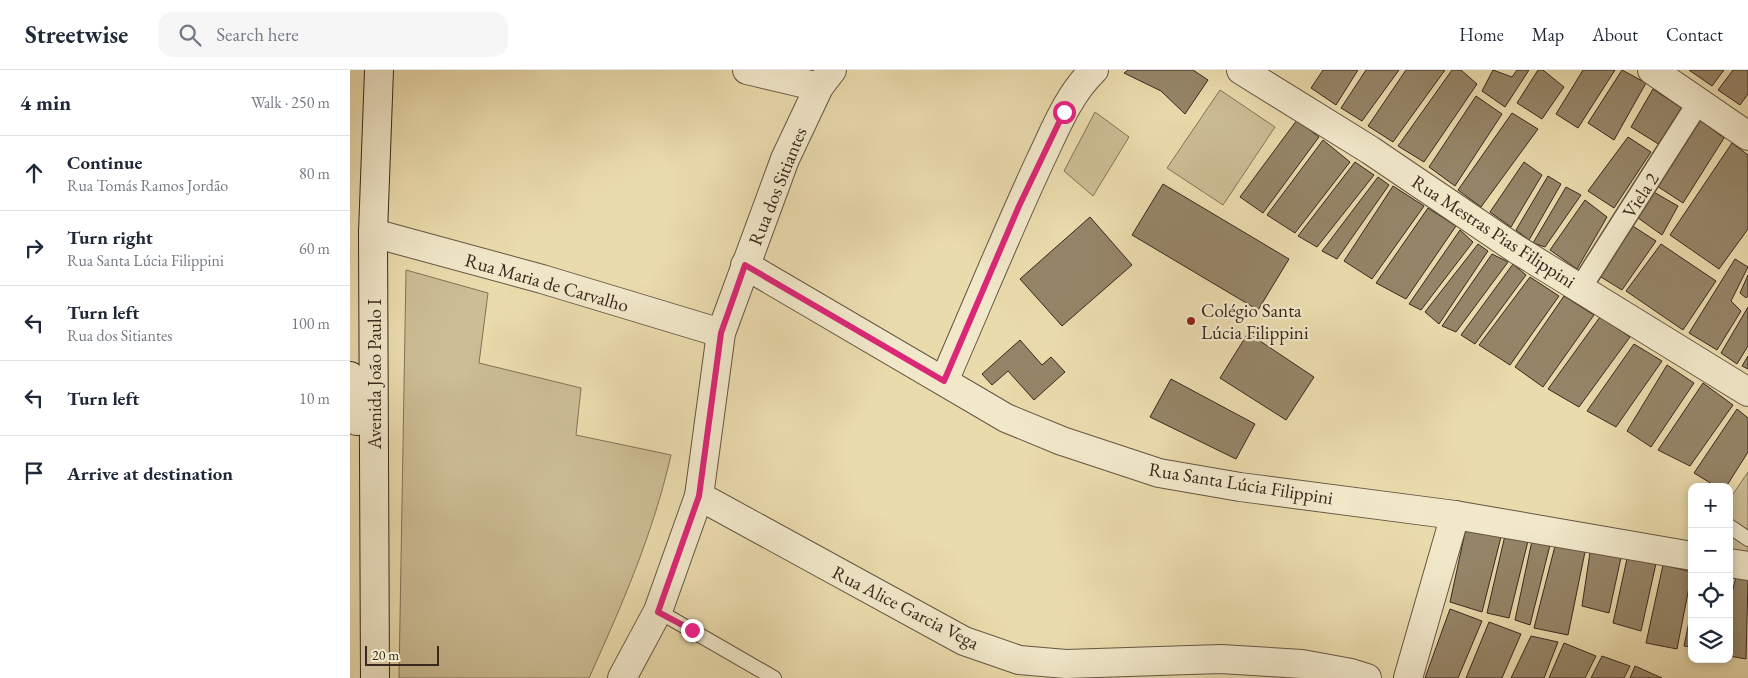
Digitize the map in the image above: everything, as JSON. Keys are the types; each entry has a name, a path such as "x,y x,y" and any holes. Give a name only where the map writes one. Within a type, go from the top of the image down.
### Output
{"street":[{"name":"Avenida João Paulo I","path":"375,678 373,233 379,70"},
{"path":"747,70 826,78"},
{"path":"944,381 1019,206 1064,112 1074,92 1094,70"},
{"name":"Rua Mestras Pias Filippini","path":"1241,70 1370,150 1516,249 1581,287 1748,392"},
{"path":"1666,74 1698,103 1748,136"},
{"name":"Rua dos Sitiantes","path":"622,678 658,612 699,496 721,333 785,159 826,78"},
{"name":"Viela 2","path":"1581,287 1698,103"},
{"name":"Rua Maria de Carvalho","path":"373,233 542,279 721,333"},
{"name":"Rua Santa Lúcia Filippini","path":"745,265 1006,418 1062,441 1159,473 1240,487 1455,515 1688,555"},
{"path":"350,376 354,383 356,394 357,444 374,476"},
{"name":"Rua Alice Garcia Vega","path":"699,496 964,641 1019,660 1066,664 1220,669 1302,664 1351,672 1367,678"},
{"path":"1408,678 1455,515"},
{"path":"1733,564 1748,566"}],"lane":[{"path":"1732,528 1748,539"},
{"path":"658,612 774,678"}],"shaded area":[{"path":"1220,90 1275,127 1223,205 1167,168"},
{"path":"1095,112 1129,137 1093,196 1064,171"},
{"path":"406,270 488,293 479,363 581,388 576,435 671,455 664,484 636,569 589,678 399,678"},
{"path":"1748,472 1748,556 1733,554 1733,494"}],"building":[{"path":"1128,70 1193,70 1208,80 1185,114 1161,91 1124,73"},
{"path":"1323,70 1358,70 1336,105 1311,88"},
{"path":"1366,70 1399,70 1362,121 1341,108"},
{"path":"1406,70 1445,70 1393,142 1368,126"},
{"path":"1452,70 1461,70 1477,84 1424,162 1398,146"},
{"path":"1493,70 1512,77 1517,70 1529,70 1505,107 1482,91"},
{"path":"1538,70 1543,70 1564,87 1542,119 1517,103"},
{"path":"1583,70 1615,70 1578,128 1556,114"},
{"path":"1622,70 1646,83 1614,140 1588,123"},
{"path":"1689,70 1724,70 1712,86"},
{"path":"1733,70 1748,70 1748,94 1740,105 1718,90"},
{"path":"1653,89 1683,109 1660,145 1631,127"},
{"path":"1476,96 1502,114 1455,186 1429,167"},
{"path":"1512,113 1538,129 1481,207 1458,190"},
{"path":"1696,117 1724,138 1683,203 1657,186"},
{"path":"1297,120 1319,137 1263,213 1240,197"},
{"path":"1628,137 1651,152 1614,208 1588,191"},
{"path":"1323,140 1350,162 1295,233 1267,215"},
{"path":"1732,143 1748,155 1748,229 1719,269 1670,235"},
{"path":"1355,162 1374,175 1317,247 1298,236"},
{"path":"1524,162 1542,175 1511,227 1490,212"},
{"path":"1548,176 1561,184 1529,240 1516,230"},
{"path":"1378,177 1389,185 1337,259 1322,251"},
{"name":"Colégio Santa Lúcia Filippini","path":"1163,184 1289,259 1258,310 1132,235"},
{"path":"1393,186 1424,206 1372,279 1344,261"},
{"path":"1566,187 1581,195 1545,247 1533,243"},
{"path":"1652,191 1678,206 1662,235 1634,215"},
{"path":"1585,200 1607,217 1577,269 1550,250"},
{"path":"1428,208 1456,226 1406,299 1376,283"},
{"path":"1090,217 1132,265 1062,326 1020,279"},
{"path":"1628,223 1656,241 1622,290 1596,274"},
{"path":"1460,230 1473,242 1421,310 1409,304"},
{"path":"1478,244 1488,251 1439,324 1425,312"},
{"path":"1661,244 1716,281 1683,330 1626,291"},
{"path":"1492,254 1508,262 1456,332 1442,326"},
{"path":"1735,259 1748,267 1731,301 1741,311 1717,350 1689,333"},
{"path":"1513,264 1526,275 1475,344 1461,335"},
{"path":"1748,275 1748,296 1746,298 1740,293"},
{"path":"1530,277 1559,296 1510,365 1479,345"},
{"path":"1564,296 1594,315 1543,387 1515,367"},
{"path":"1748,307 1748,346 1737,364 1721,353"},
{"path":"1600,317 1630,337 1579,407 1548,389"},
{"path":"1248,333 1314,377 1286,420 1220,378"},
{"path":"1020,340 1042,365 1051,357 1065,372 1034,400 1008,371 992,385 982,374"},
{"path":"1634,344 1662,361 1616,427 1587,411"},
{"path":"1748,356 1748,369 1742,366"},
{"path":"1667,365 1694,383 1651,447 1627,431"},
{"path":"1171,379 1255,424 1236,459 1150,417"},
{"path":"1703,383 1733,405 1690,466 1658,450"},
{"path":"1737,409 1748,418 1748,452 1729,483 1710,483 1694,473"},
{"path":"1467,523 1503,529 1482,612 1450,602"},
{"path":"1506,531 1529,537 1509,618 1487,613"},
{"path":"1533,536 1551,541 1530,625 1515,620"},
{"path":"1556,542 1586,547 1568,635 1534,628"},
{"path":"1591,546 1622,553 1609,613 1582,606"},
{"path":"1628,554 1657,559 1641,631 1613,623"},
{"path":"1663,565 1688,571 1688,593 1677,649 1646,643"},
{"path":"1736,577 1748,580 1746,659 1733,657 1733,589"},
{"path":"1450,609 1482,621 1458,678 1425,678"},
{"path":"1489,622 1521,634 1502,678 1466,678"},
{"path":"1688,626 1688,646 1684,646"},
{"path":"1531,636 1558,642 1544,678 1511,678"},
{"path":"1564,643 1596,656 1585,678 1549,678"},
{"path":"1602,656 1630,666 1624,678 1591,678"},
{"path":"1635,666 1662,678 1630,678"}],"place":[{"name":"Colégio Santa Lúcia Filippini","path":"1191,321"}],"route":[{"path":"692,630 658,612 699,496 721,333 745,265 944,381 1019,206 1064,112"}]}
